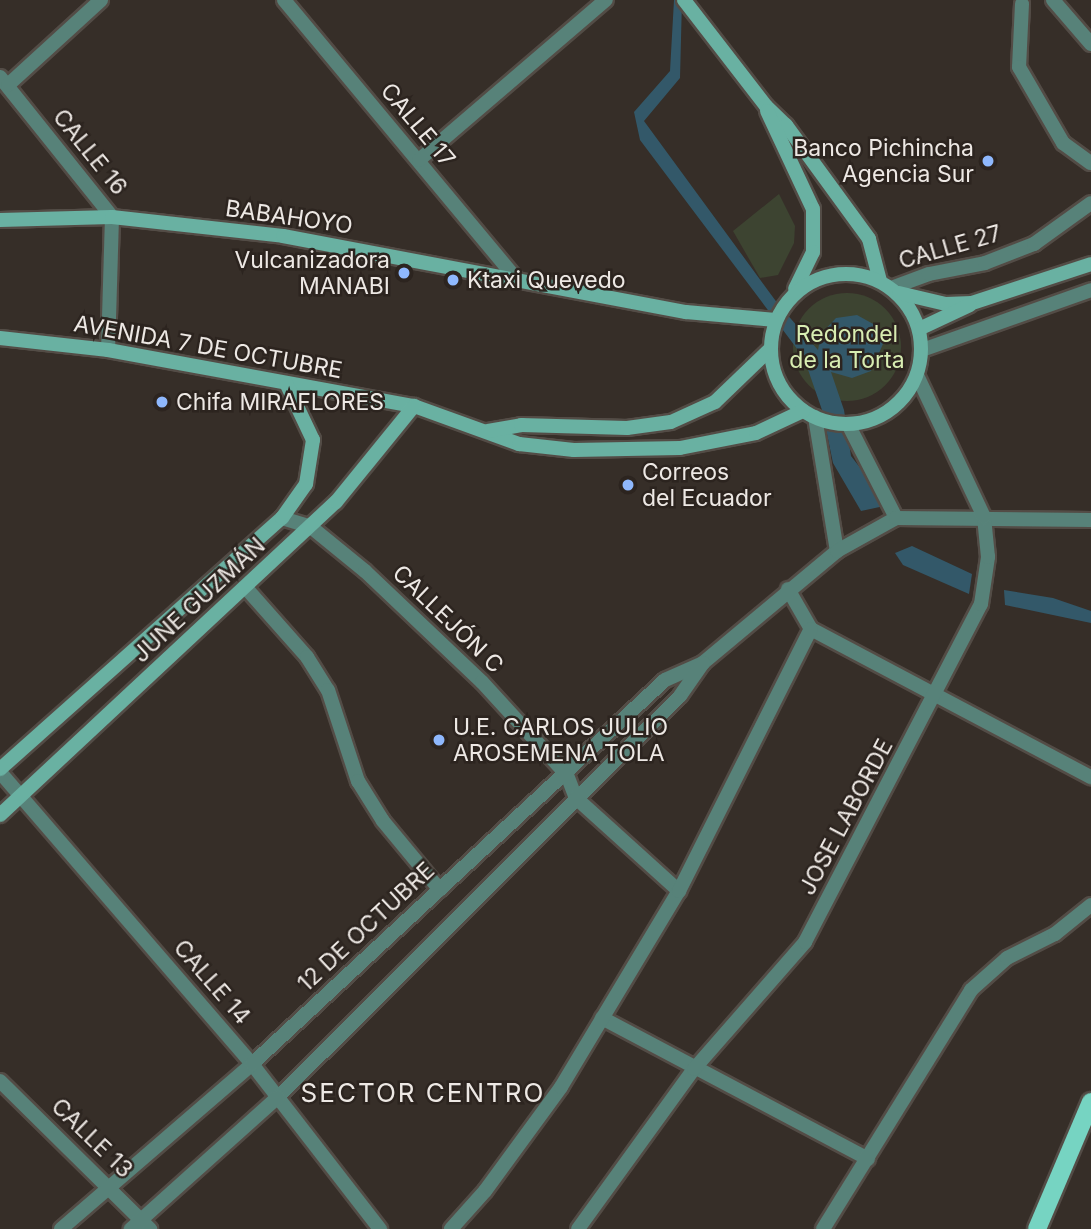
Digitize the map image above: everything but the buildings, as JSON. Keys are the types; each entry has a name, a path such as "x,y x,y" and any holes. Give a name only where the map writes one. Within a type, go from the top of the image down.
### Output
{"main road":[{"path":"684,0 766,106 786,125 869,239 890,287 919,329 922,350 918,375 906,396 890,411 848,424 809,414 786,394 775,373 770,349 776,320 807,273 813,252 813,209 766,106"},
{"name":"BABAHOYO","path":"0,220 113,217 283,236 686,312 776,320"},
{"path":"919,329 984,298 1091,264"},
{"path":"790,298 809,283 832,275 857,274 946,304 984,298"},
{"name":"AVENIDA 7 DE OCTUBRE","path":"0,338 107,350 414,405 519,444 649,451 756,433 809,414"},
{"name":"AVENIDA 7 DE OCTUBRE","path":"487,431 521,425 628,428 671,422 716,402 770,349"},
{"name":"JUNE GUZMÁN","path":"0,770 282,518 306,484 313,440 286,383"},
{"name":"JUNE GUZMÁN","path":"0,815 311,527 414,405"},
{"path":"1037,1229 1091,1102"}],"street":[{"path":"4,81 101,0"},
{"name":"CALLE 17","path":"284,0 517,280"},
{"path":"419,160 606,0"},
{"path":"1053,0 1091,44"},
{"path":"1022,4 1019,67 1063,143 1091,163"},
{"name":"CALLE 16","path":"4,81 113,217 107,350"},
{"name":"CALLE 27","path":"890,287 929,274 985,263 1034,244 1091,203"},
{"path":"922,350 1091,290"},
{"name":"JOSE LABORDE","path":"578,1229 694,1069 805,942 936,695 981,604 988,557 984,517 918,375"},
{"path":"809,414 836,551"},
{"path":"848,424 896,518"},
{"name":"CALLEJÓN C","path":"282,518 311,527 365,571 482,682 567,775"},
{"name":"12 DE OCTUBRE","path":"141,1226 278,1097 680,696 703,663 836,551 896,518 1091,520"},
{"path":"246,588 307,657 328,690 358,781 383,821 440,890"},
{"path":"788,589 811,629 1091,777"},
{"path":"451,1229 485,1192 554,1097 679,891 811,629"},
{"name":"12 DE OCTUBRE","path":"61,1229 252,1064 567,775 664,680 703,663"},
{"name":"CALLE 14","path":"0,770 252,1064 380,1229"},
{"path":"567,775 576,798 679,891"},
{"path":"823,1229 971,990 1007,958 1055,934 1091,905"},
{"path":"602,1018 868,1159"},
{"name":"CALLE 13","path":"0,1081 109,1185 141,1226"}],"green space":[{"path":"779,194 795,226 794,243 778,275 760,278 733,231"},
{"name":"Redondel de la Torta","path":"847,293 877,302 885,309 892,317 901,347 892,377 885,385 877,392 847,401 817,392 809,385 802,377 793,347 802,317 809,309 817,302"}],"water":[{"path":"674,0 682,0 680,78 644,121 778,304 818,350 821,334 836,318 857,315 875,325 883,344 871,371 852,378 831,372 844,410 851,456 889,505 861,511 833,463 822,410 804,358 640,140 634,112 670,71"},
{"path":"912,546 972,574 969,594 903,565 895,553"},
{"path":"1004,590 1053,598 1091,611 1091,623 1005,605"}],"place":[{"name":"Banco Pichincha Agencia Sur","path":"988,161"},
{"name":"Vulcanizadora MANABI","path":"404,273"},
{"name":"Ktaxi Quevedo","path":"453,280"},
{"name":"Chifa MIRAFLORES","path":"162,402"},
{"name":"Correos del Ecuador","path":"628,485"},
{"name":"U.E. CARLOS JULIO AROSEMENA TOLA","path":"439,740"}],"district":[{"name":"SECTOR CENTRO","path":"423,1093"}]}
